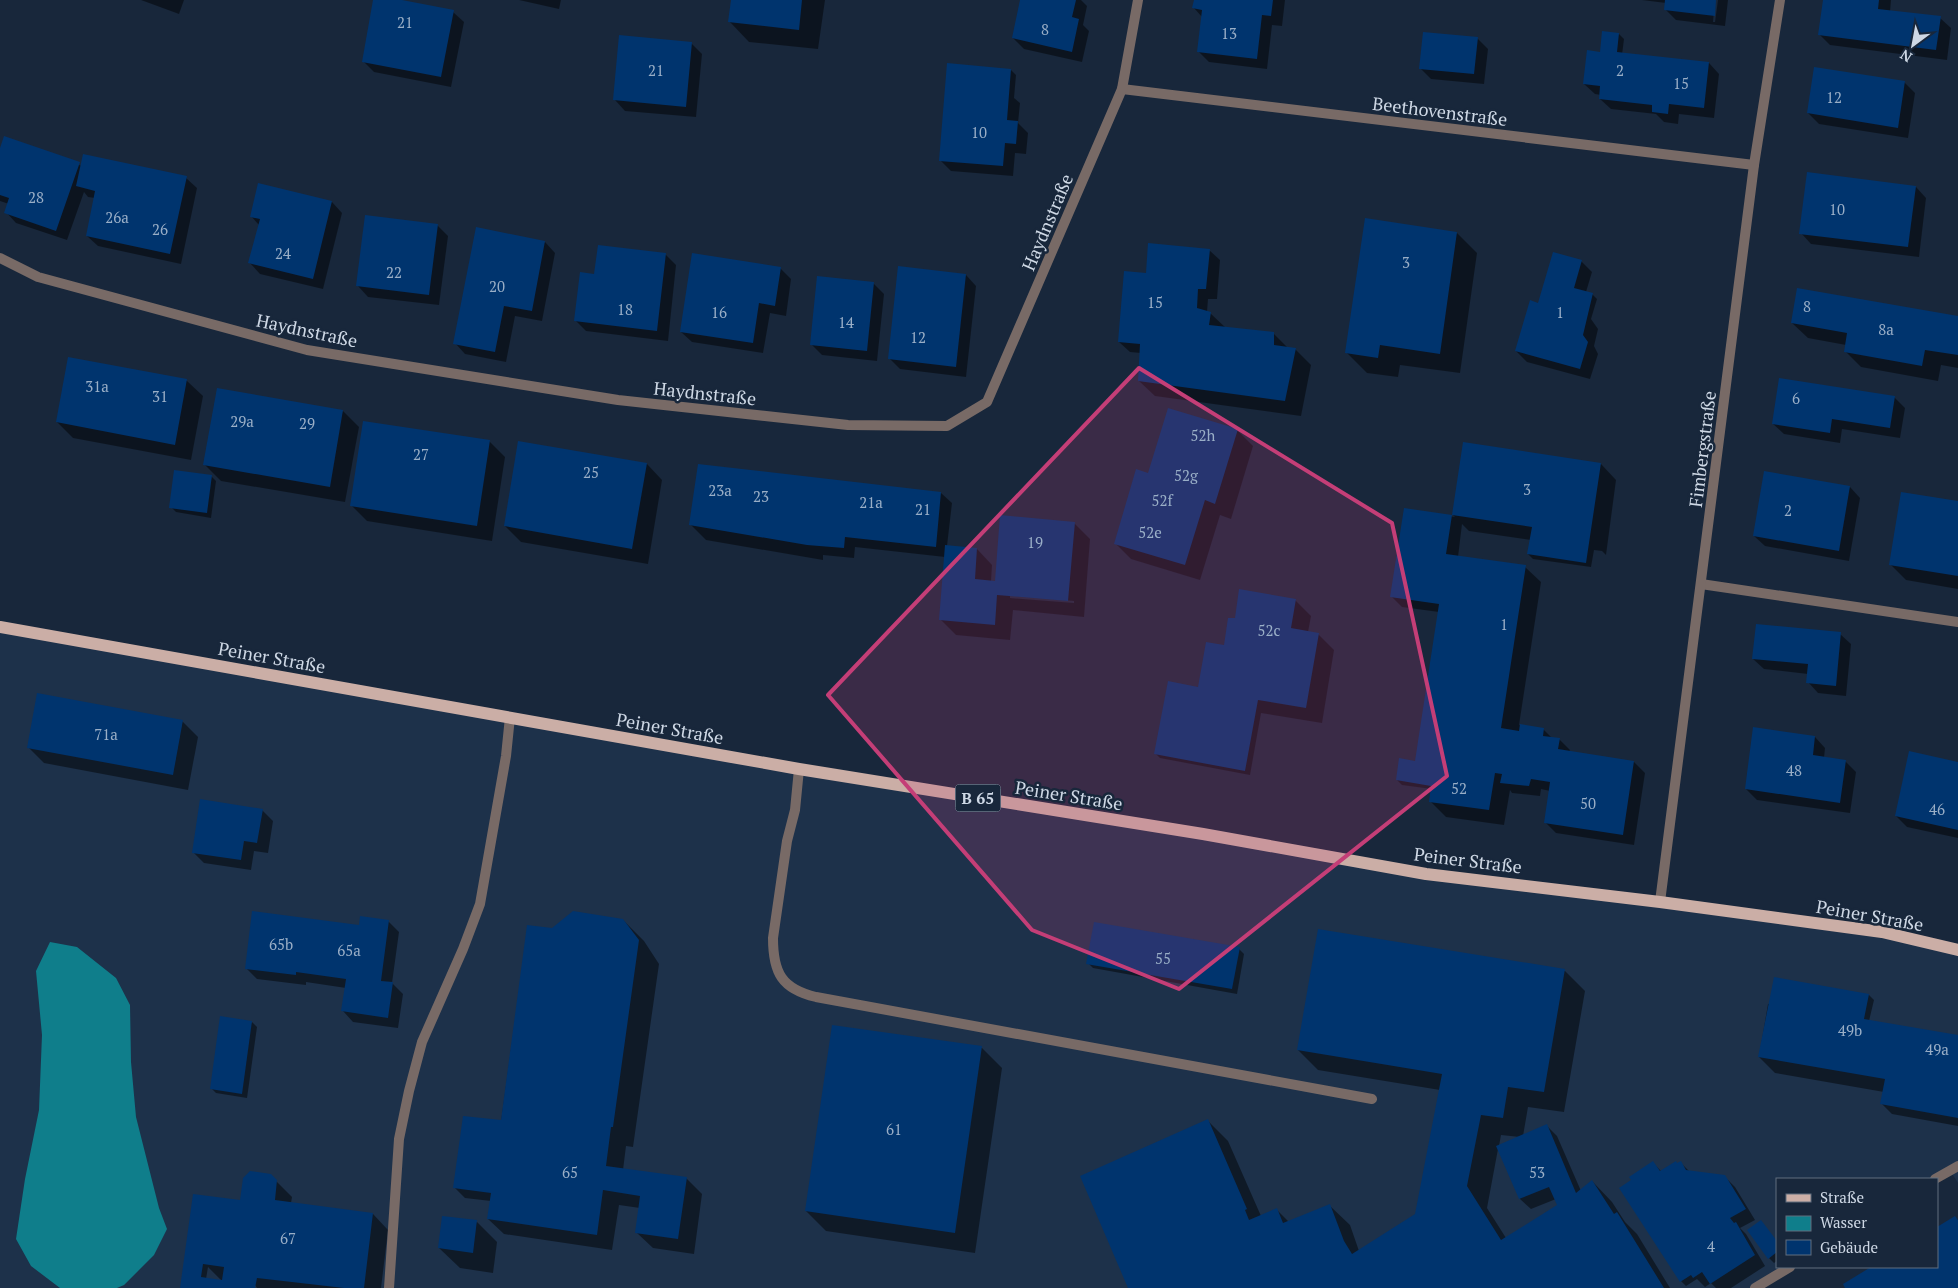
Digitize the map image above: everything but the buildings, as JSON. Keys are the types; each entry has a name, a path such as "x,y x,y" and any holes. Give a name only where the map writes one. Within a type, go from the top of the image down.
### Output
{"main road":[{"name":"Peiner Straße","path":"0,627 799,769 1203,834 1426,874 1660,902 1882,932 1958,950"}],"street":[{"name":"Haydnstraße","path":"0,258 38,278 307,350 618,400 848,425 947,426 987,402 1122,89 1138,0"},
{"name":"Fimbergstraße","path":"1660,902 1754,165 1780,0"},
{"name":"Beethovenstraße","path":"1122,89 1754,165"},
{"path":"1701,584 1958,622"},
{"path":"389,1288 399,1139 409,1091 422,1042 463,949 480,904 506,756 510,717"},
{"path":"799,769 795,810 787,841 773,953 776,968 791,988 803,994 826,999 1372,1099"},
{"path":"1937,1178 1958,1166"},
{"path":"1755,1288 1788,1268"}],"highlighted area":[{"path":"1139,368 1392,523 1447,776 1179,989 1032,930 828,695"}],"shaded area":[{"path":"0,627 1414,871 1958,949 1958,1183 1951,1172 1938,1178 1776,1178 1776,1268 1791,1268 1758,1288 0,1288"}],"water":[{"path":"50,942 77,947 116,978 130,1005 131,1062 136,1117 159,1208 167,1229 154,1255 124,1285 117,1288 60,1288 31,1266 16,1239 25,1179 39,1110 42,1035 36,971"}]}
